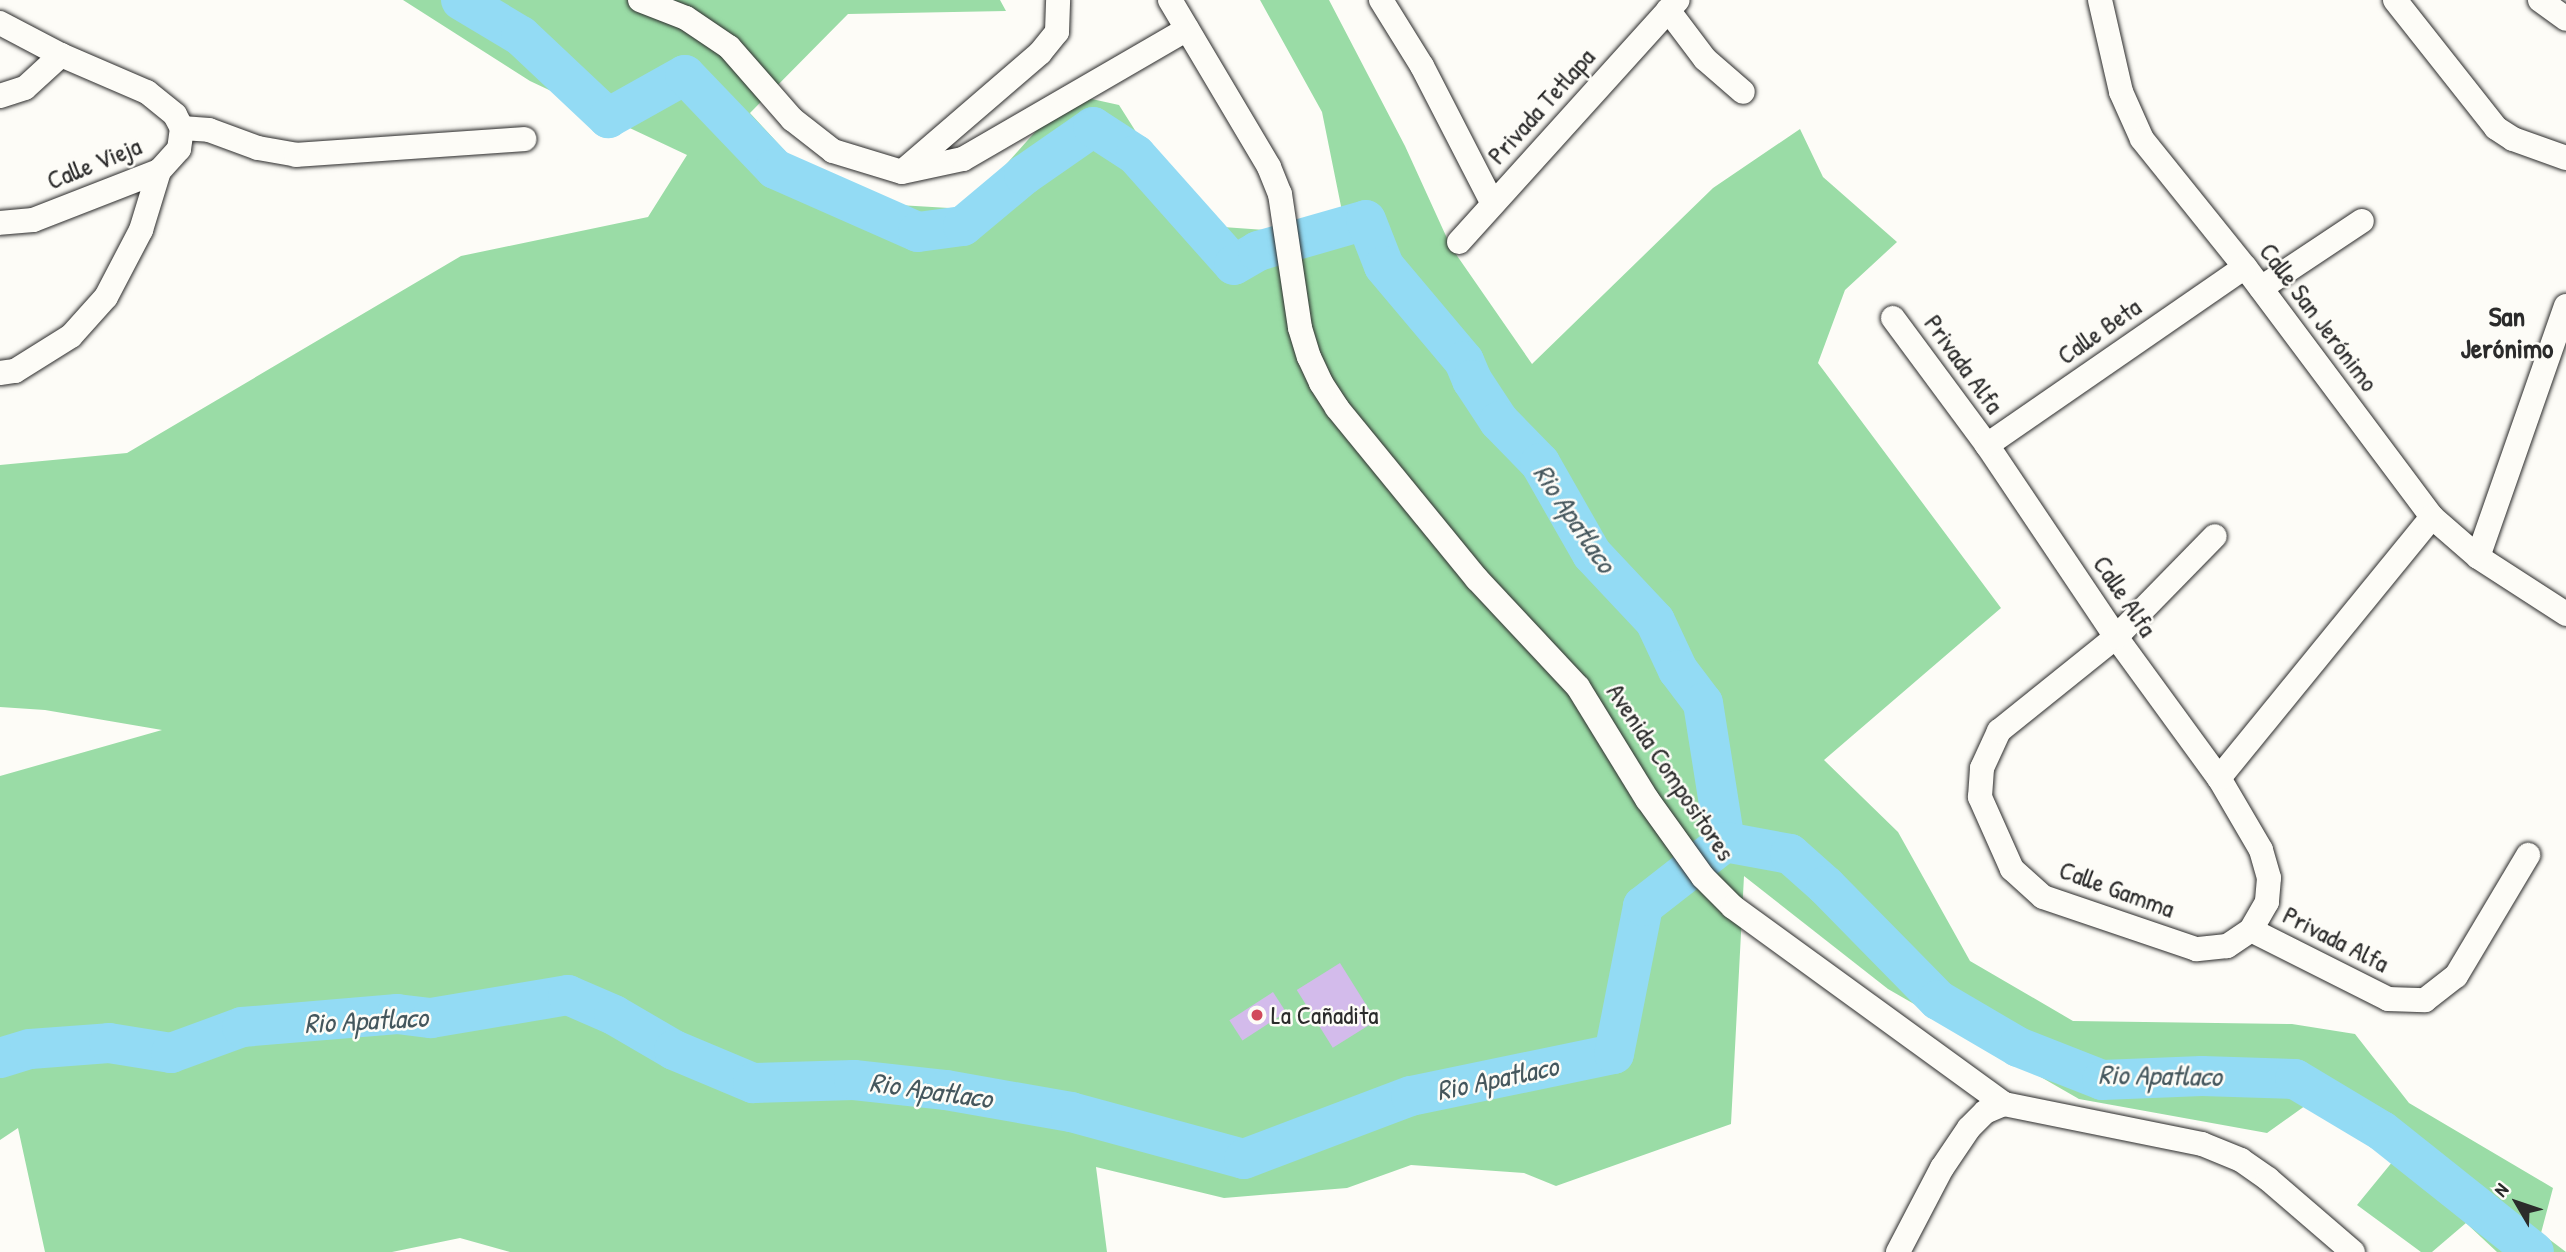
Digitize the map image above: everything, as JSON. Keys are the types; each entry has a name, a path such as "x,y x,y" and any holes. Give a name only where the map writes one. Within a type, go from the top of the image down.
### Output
{"street":[{"path":"640,0 686,19 729,47 793,119 834,151 902,172 963,159 1187,29"},
{"path":"902,172 1040,53 1057,33 1058,0"},
{"name":"Avenida Compositores","path":"1170,0 1269,167 1280,194 1300,328 1309,357 1337,408 1477,579 1578,687 1647,799 1703,877 1733,907 2004,1104 2202,1144 2241,1160 2268,1179 2353,1252"},
{"path":"1381,0 1422,66 1493,204"},
{"name":"Calle San Jerónimo","path":"2100,0 2121,92 2142,139 2245,267 2431,517 2478,557 2566,614"},
{"path":"2395,0 2496,128 2513,139 2566,158"},
{"path":"2540,0 2566,19"},
{"name":"Privada Tetlapa","path":"1460,242 1673,5 1705,59 1743,92"},
{"name":"Calle Vieja","path":"0,23 61,55 147,92 175,115 182,128 179,149 159,172 33,220 0,223"},
{"path":"0,96 25,88 61,55"},
{"path":"182,128 209,130 258,148 296,155 524,139"},
{"path":"0,373 15,371 71,335 106,297 141,230 159,172"},
{"path":"2261,288 2362,221"},
{"name":"Calle Beta","path":"1987,445 2245,267"},
{"path":"2478,557 2566,306"},
{"name":"Privada Alfa","path":"1893,318 1987,445"},
{"name":"Calle Alfa","path":"1987,445 2116,637 2218,778 2261,850 2269,878 2267,902 2251,930"},
{"path":"2218,778 2431,517"},
{"name":"Calle Gamma","path":"2215,536 2116,637 1999,732 1982,768 1980,797 2011,869 2043,897 2196,949 2228,946 2251,930"},
{"name":"Privada Alfa","path":"2251,930 2388,999 2424,1000 2456,976 2528,855"},
{"path":"1898,1252 1942,1168 1969,1128 1985,1112 2004,1104"}],"green space":[{"path":"403,0 1000,0 1006,11 848,14 750,113 831,201 966,209 1069,94 1119,105 1195,225 1347,236 1322,112 1260,0 1329,0 1405,146 1451,247 1532,364 1713,188 1800,129 1823,177 1897,242 1845,290 1818,363 2001,608 1824,760 1898,832 1970,961 2073,1021 2292,1024 2355,1034 2409,1103 2553,1188 2541,1233 2566,1252 2497,1252 2466,1223 2432,1252 2421,1252 2357,1205 2393,1161 2309,1103 2267,1133 2079,1099 1888,989 1744,876 1731,1124 1556,1186 1524,1173 1411,1165 1347,1188 1224,1198 1096,1167 1107,1252 510,1252 460,1238 392,1252 45,1252 18,1128 0,1140 0,776 162,730 45,710 0,707 0,465 127,453 461,256 648,217 687,155 530,81"}],"building":[{"path":"1340,963 1376,1021 1333,1048 1297,990"},
{"name":"La Cañadita","path":"1273,992 1286,1012 1242,1040 1229,1020"}],"waterway":[{"path":"461,0 521,36 608,118 685,75 775,169 918,232 963,226 1024,175 1093,127 1136,155 1234,265 1258,251 1366,220 1384,266 1464,361 1472,380 1499,421 1540,463 1592,554 1655,621 1678,670 1703,703 1725,842"},
{"name":"Rio Apatlaco","path":"0,1058 30,1049 109,1043 171,1053 242,1027 397,1014 431,1018 568,995 614,1015 674,1050 753,1083 854,1080 946,1090 1071,1112 1244,1159 1411,1096 1614,1054 1643,906 1725,842 1790,854 1826,886 1938,1000 2018,1047 2102,1080 2202,1076 2295,1079 2382,1131 2534,1252"}],"place":[{"name":"La Cañadita","path":"1257,1015"}],"district":[{"name":"San Jerónimo","path":"2507,332"}]}
